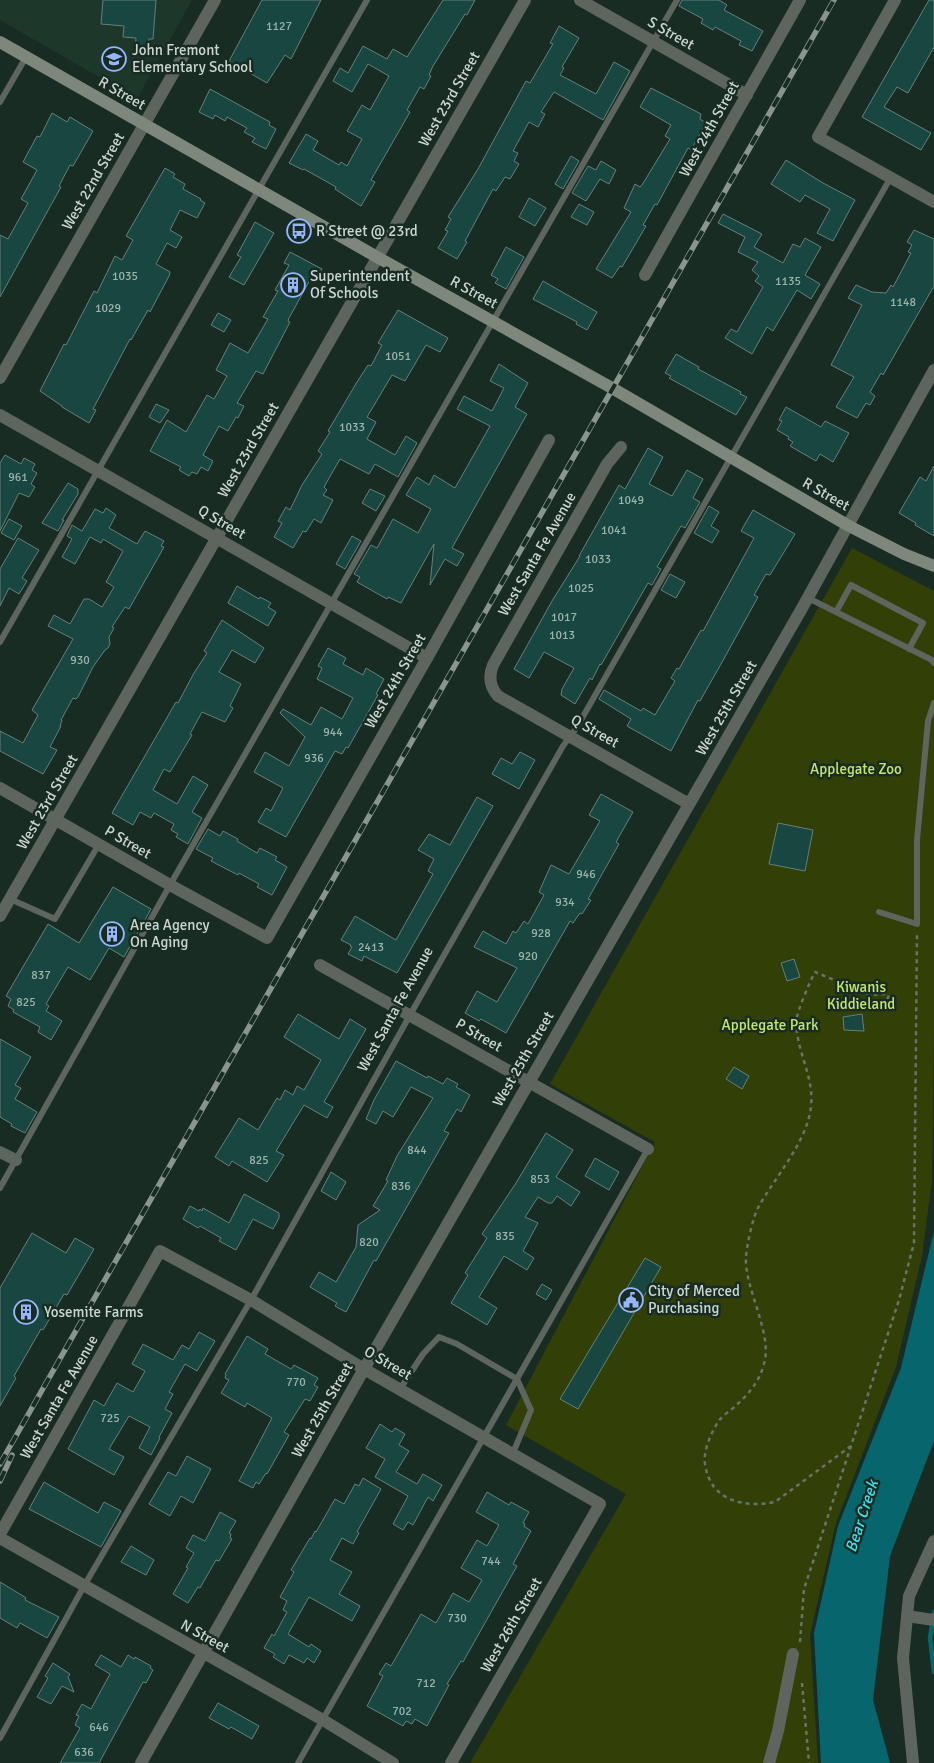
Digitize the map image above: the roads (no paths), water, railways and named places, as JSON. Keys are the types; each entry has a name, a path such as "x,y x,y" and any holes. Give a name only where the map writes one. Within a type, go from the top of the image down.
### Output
{"street":[{"name":"West 22nd Street","path":"0,378 215,0"},
{"name":"West 23rd Street","path":"0,916 525,0"},
{"name":"S Street","path":"580,0 747,95"},
{"name":"West 24th Street","path":"645,275 800,0"},
{"path":"895,0 818,137 934,202"},
{"name":"R Street","path":"0,42 377,257 612,388 849,526 904,554 934,566"},
{"name":"West 25th Street","path":"141,1763 528,1082 849,526 934,370"},
{"name":"Q Street","path":"0,415 427,658"},
{"name":"West 24th Street","path":"267,938 549,440"},
{"name":"West Santa Fe Avenue","path":"490,682 490,673 493,665 607,464 621,447"},
{"name":"Q Street","path":"490,682 498,696 690,804"},
{"name":"P Street","path":"0,788 267,938"},
{"name":"P Street","path":"320,965 648,1149"},
{"path":"0,1152 16,1160"},
{"name":"West Santa Fe Avenue","path":"0,1534 160,1251"},
{"name":"O Street","path":"160,1251 251,1300 364,1369 600,1504"},
{"name":"West 26th Street","path":"450,1763 600,1504"},
{"name":"N Street","path":"0,1538 202,1654 323,1720 393,1763"},
{"path":"913,1763 903,1658 909,1596 934,1541"},
{"path":"907,1616 931,1619"},
{"path":"769,1763 796,1650"}],"lane":[{"path":"0,642 367,0"},
{"path":"0,1188 170,885 676,0"},
{"path":"0,102 26,57"},
{"name":"West Santa Fe Avenue","path":"0,1738 84,1586 251,1300 563,746 891,177"},
{"path":"836,612 851,584 923,623 909,649"},
{"path":"808,598 932,660 934,664"},
{"path":"879,912 917,924 918,840 928,721 934,703"},
{"path":"10,899 55,919 99,844"},
{"path":"298,1763 648,1149"},
{"path":"400,1389 423,1354 439,1337 457,1344 517,1379 531,1410 513,1453"}],"water":[{"name":"Bear Creek","path":"934,1231 934,1441 890,1556 873,1700 890,1763 821,1763 814,1633 838,1526 901,1368"}],"waterway":[{"path":"934,1612 930,1638 934,1672"}],"railway":[{"path":"0,1464 834,0"},
{"path":"0,1481 12,1455"}],"place":[{"name":"John Fremont Elementary School","path":"114,59"},
{"name":"R Street @ 23rd","path":"299,231"},
{"name":"Superintendent Of Schools","path":"293,285"},
{"name":"Area Agency On Aging","path":"112,934"},
{"name":"City of Merced Purchasing","path":"631,1300"},
{"name":"Yosemite Farms","path":"26,1312"}],"park label":[{"name":"Applegate Zoo","path":"856,769"},
{"name":"Kiwanis Kiddieland","path":"861,996"},
{"name":"Applegate Park","path":"770,1025"}]}
